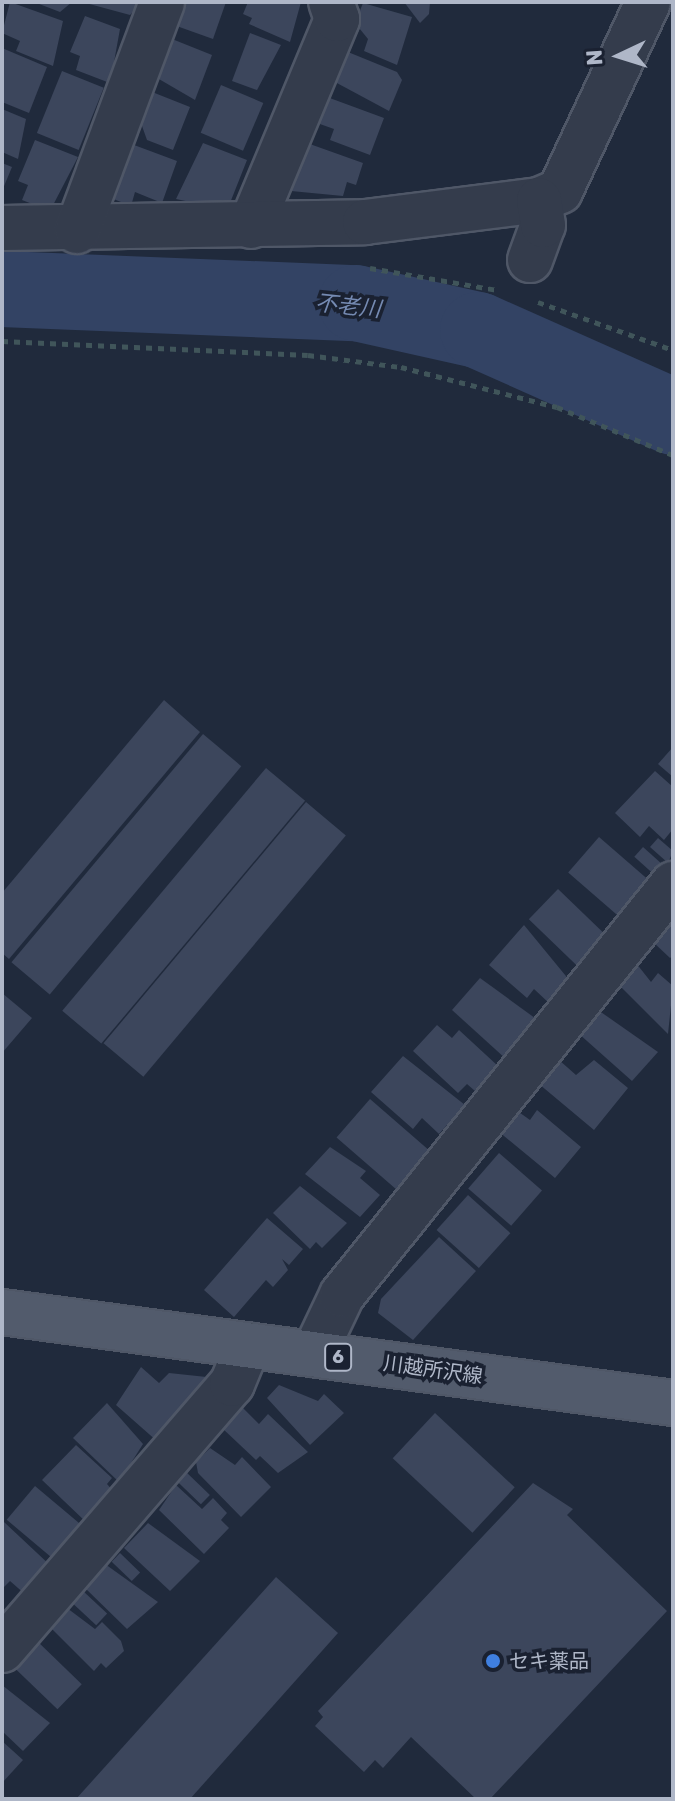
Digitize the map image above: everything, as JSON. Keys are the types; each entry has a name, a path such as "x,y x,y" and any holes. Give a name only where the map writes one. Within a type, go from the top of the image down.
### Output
{"main road":[{"name":"川越所沢線","path":"2,1312 673,1403"}],"street":[{"path":"77,231 162,2"},
{"path":"251,226 337,19 331,2"},
{"path":"2,228 77,231 365,222 539,200 560,191 648,2"},
{"path":"528,279 543,225 539,200"},
{"path":"314,1354 342,1295 673,884"},
{"path":"2,1650 232,1384 248,1345"}],"path":[{"path":"528,279 673,350"},
{"path":"2,341 308,355 401,367 557,407 673,455"}],"building":[{"path":"10,2 63,21 53,66 16,51 20,41 2,33"},
{"path":"34,2 72,2 60,12"},
{"path":"82,2 142,2 130,15"},
{"path":"179,2 226,2 213,39 171,24"},
{"path":"248,2 301,2 290,42 249,24 252,18 243,14"},
{"path":"404,2 430,2 429,14 420,23"},
{"path":"363,3 412,17 397,65 364,51 368,39 355,23"},
{"path":"85,16 120,29 114,62 123,65 115,85 76,70 80,56 70,52"},
{"path":"250,33 281,45 257,90 232,81"},
{"path":"167,37 212,55 195,100 152,75"},
{"path":"2,48 47,67 29,113 2,102"},
{"path":"348,52 397,72 402,80 389,111 335,82"},
{"path":"62,71 104,88 79,150 37,133"},
{"path":"221,85 263,103 243,151 201,133"},
{"path":"142,88 190,107 173,150 147,140 142,126 129,121"},
{"path":"327,97 384,118 370,155 330,140 334,129 317,123"},
{"path":"2,109 26,119 18,159 2,152"},
{"path":"35,140 78,157 50,211 22,200 28,185 18,181"},
{"path":"126,142 177,161 162,203 135,192 131,206 106,196"},
{"path":"203,143 247,160 230,203 222,200 219,208 176,199"},
{"path":"307,143 363,163 356,185 347,182 343,196 291,191"},
{"path":"2,163 12,167 2,191"},
{"path":"164,700 200,732 9,959 2,953 2,893"},
{"path":"203,734 241,766 50,994 11,962"},
{"path":"673,747 673,777 658,764"},
{"path":"266,768 305,801 101,1044 62,1011"},
{"path":"655,771 673,787 673,829 664,840 649,826 640,837 615,813"},
{"path":"306,802 346,835 143,1077 104,1043"},
{"path":"599,837 650,882 619,917 568,872"},
{"path":"658,838 673,851 668,863 650,847"},
{"path":"643,847 663,865 654,875 634,857"},
{"path":"558,889 605,935 576,965 529,919"},
{"path":"673,921 673,956 670,958 653,942"},
{"path":"524,925 570,981 550,1004 534,989 527,998 489,965"},
{"path":"636,963 651,982 658,973 673,986 668,1034 618,984"},
{"path":"480,978 539,1021 506,1059 452,1010"},
{"path":"2,993 32,1018 2,1053"},
{"path":"598,1010 658,1052 632,1081 578,1033"},
{"path":"437,1025 452,1038 459,1030 498,1066 475,1091 467,1084 458,1093 413,1051"},
{"path":"403,1056 465,1105 439,1134 422,1118 413,1129 371,1092"},
{"path":"559,1060 576,1075 594,1060 628,1088 594,1130 539,1084"},
{"path":"370,1099 430,1151 396,1189 337,1137"},
{"path":"516,1110 530,1120 537,1110 581,1147 555,1178 498,1131"},
{"path":"330,1147 366,1171 360,1178 380,1195 360,1217 305,1174"},
{"path":"499,1153 542,1190 511,1226 468,1188"},
{"path":"300,1186 347,1223 322,1248 316,1242 310,1249 273,1213"},
{"path":"468,1195 510,1233 479,1268 437,1230"},
{"path":"267,1218 303,1249 289,1265 282,1259 288,1270 273,1287 266,1280 234,1317 204,1290"},
{"path":"439,1237 476,1271 413,1340 378,1313 381,1299"},
{"path":"141,1367 159,1383 169,1373 216,1378 192,1416 182,1407 158,1442 116,1405"},
{"path":"279,1385 318,1401 324,1394 344,1413 310,1445 267,1398"},
{"path":"107,1403 143,1444 119,1482 73,1438"},
{"path":"242,1407 259,1424 268,1414 308,1452 278,1473 260,1456 256,1460 222,1428"},
{"path":"435,1413 515,1487 472,1533 393,1458"},
{"path":"76,1445 112,1478 107,1484 114,1492 86,1522 42,1480"},
{"path":"210,1448 235,1465 242,1457 271,1487 241,1517 198,1473 196,1462"},
{"path":"184,1470 210,1495 201,1504 175,1479"},
{"name":"セキ薬品","path":"533,1483 573,1509 567,1515 667,1611 490,1799 476,1799 411,1737 383,1768 375,1760 364,1772 315,1726 323,1717 318,1711"},
{"path":"176,1485 202,1509 213,1498 227,1513 221,1520 229,1528 204,1554 159,1510"},
{"path":"35,1486 80,1524 52,1558 7,1520"},
{"path":"4,1522 52,1567 26,1595 10,1581 2,1589"},
{"path":"148,1523 200,1561 170,1591 124,1548"},
{"path":"120,1553 140,1572 132,1581 112,1562"},
{"path":"105,1564 158,1602 127,1629 84,1587"},
{"path":"276,1577 338,1633 190,1799 76,1799"},
{"path":"83,1591 107,1614 96,1625 72,1603"},
{"path":"67,1608 95,1629 102,1622 121,1641 124,1651 106,1668 101,1663 94,1671 49,1626"},
{"path":"35,1639 82,1684 57,1709 11,1664"},
{"path":"2,1685 50,1723 23,1751 2,1731"},
{"path":"2,1741 23,1760 2,1783"}],"waterway":[{"name":"不老川","path":"2,289 356,303 478,330 673,417"}],"place":[{"name":"セキ薬品","path":"493,1661"}]}
